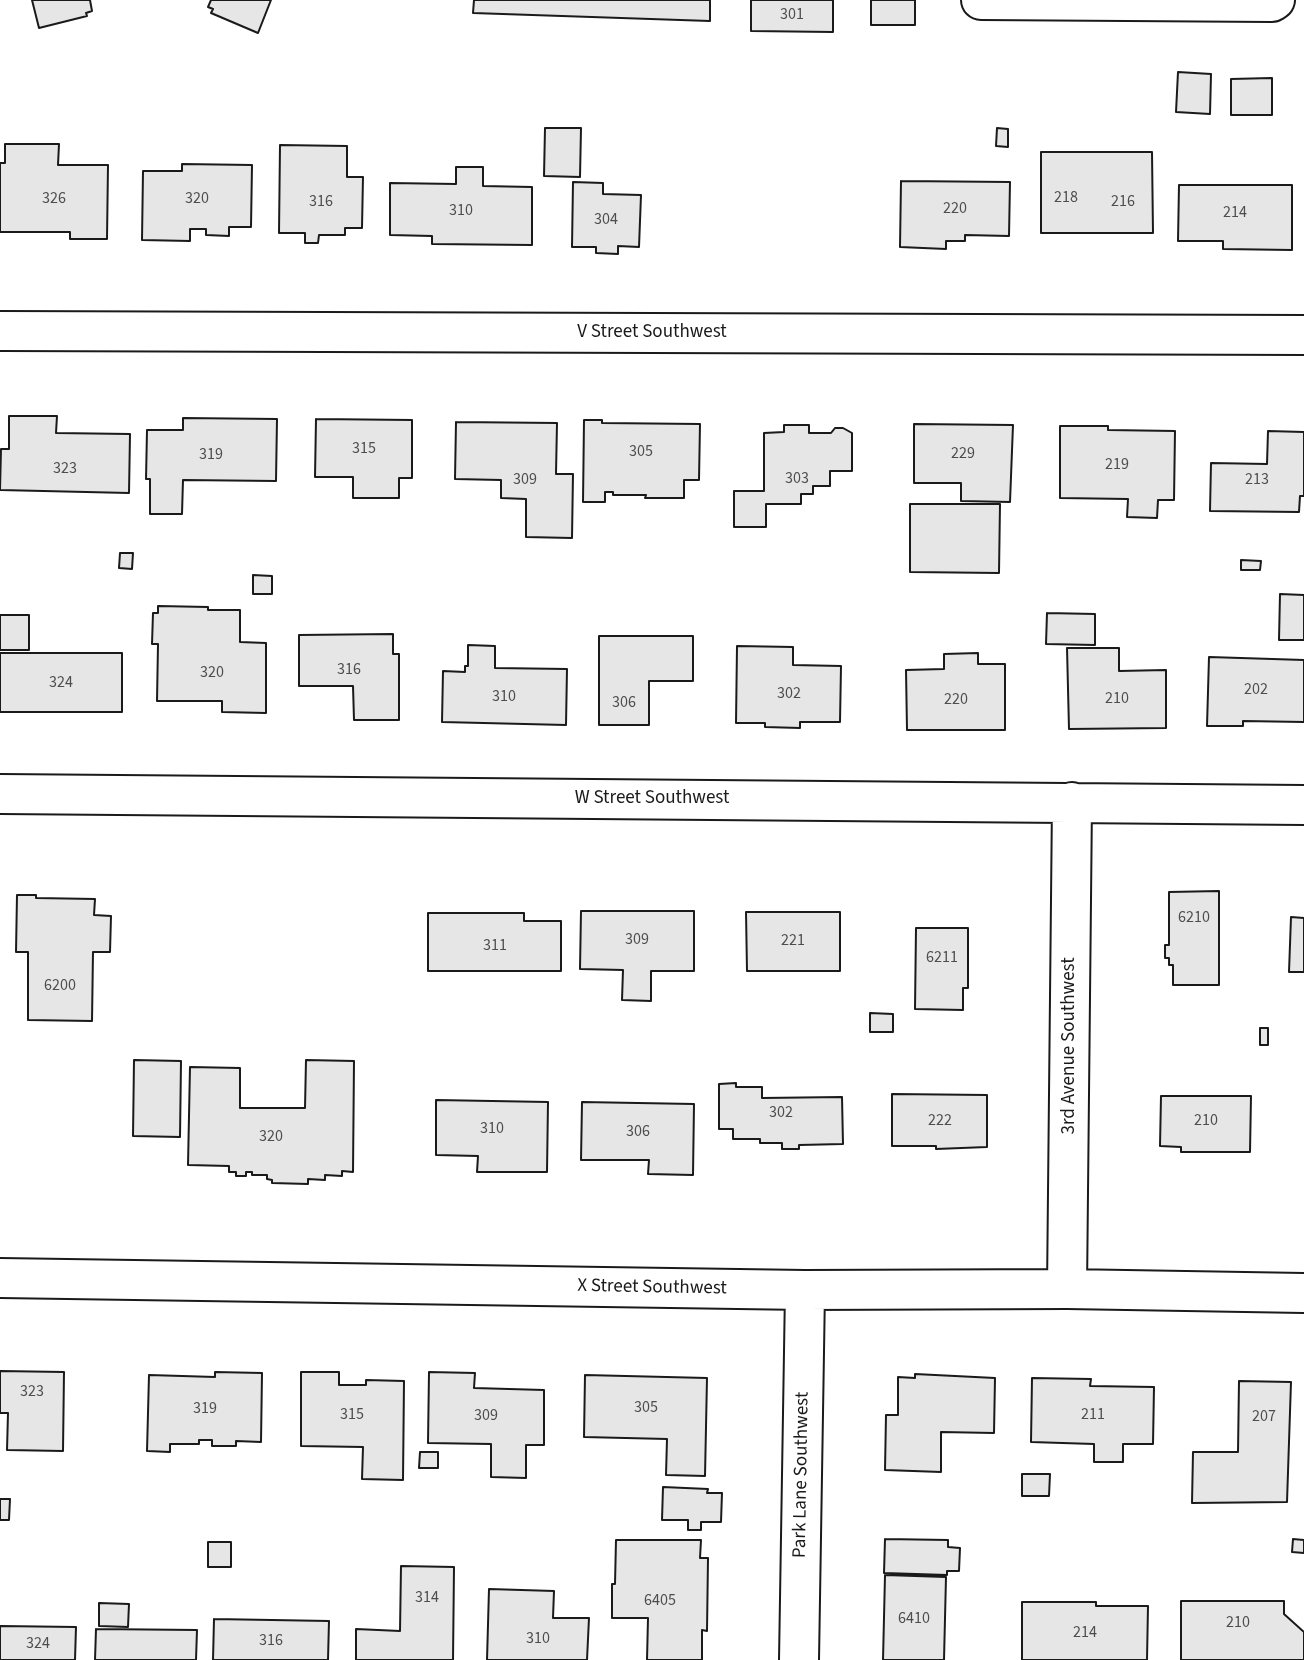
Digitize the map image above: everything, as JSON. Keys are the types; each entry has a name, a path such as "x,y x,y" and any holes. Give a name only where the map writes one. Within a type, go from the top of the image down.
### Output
{"street":[{"path":"981,0 1275,0"},
{"name":"V Street Southwest","path":"0,331 1304,335"},
{"name":"W Street Southwest","path":"0,794 1304,805"},
{"name":"3rd Avenue Southwest","path":"1067,1289 1072,802"},
{"name":"X Street Southwest","path":"0,1278 805,1290 1067,1289 1304,1293"},
{"name":"Park Lane Southwest","path":"799,1660 805,1290"}],"building":[{"path":"32,0 90,0 92,11 86,13 87,16 39,28"},
{"path":"211,0 271,0 258,33 211,13 213,9 208,7"},
{"path":"474,0 710,0 710,21 473,13"},
{"path":"751,0 833,0 833,32 751,31"},
{"path":"871,0 915,0 915,25 871,25"},
{"path":"1178,72 1211,74 1210,114 1176,112"},
{"path":"1272,78 1272,115 1231,115 1231,79"},
{"path":"545,128 581,128 580,177 544,176"},
{"path":"997,128 1008,129 1008,147 996,146"},
{"path":"5,144 59,144 58,165 108,165 107,239 70,239 70,232 0,232 0,163 5,163"},
{"path":"280,145 347,146 347,177 363,177 362,228 345,228 345,235 319,235 318,243 305,243 305,233 279,233"},
{"path":"1041,152 1152,152 1153,233 1041,233"},
{"path":"182,164 252,165 251,227 229,227 229,236 206,235 206,229 190,229 190,241 142,240 143,171 182,171"},
{"path":"456,167 483,167 483,186 532,187 532,245 432,244 432,236 390,235 390,183 456,184"},
{"path":"901,181 1010,182 1009,236 965,235 965,241 946,241 946,249 900,247"},
{"path":"573,182 603,183 603,194 641,195 639,247 618,246 618,254 596,253 596,247 572,247"},
{"path":"1179,185 1292,185 1292,250 1223,249 1223,241 1178,241"},
{"path":"9,416 57,416 56,433 130,434 129,493 0,490 1,449 9,449"},
{"path":"183,418 277,419 276,481 183,480 182,514 150,514 150,479 146,479 147,430 183,430"},
{"path":"316,419 412,420 412,478 399,478 399,498 353,498 353,477 315,477"},
{"path":"584,420 602,420 602,423 700,424 699,480 684,480 684,498 645,498 646,495 613,495 613,492 605,492 605,502 583,502"},
{"path":"456,422 557,423 556,474 573,474 572,538 526,537 526,499 501,498 501,480 455,479"},
{"path":"914,424 1013,425 1010,502 961,501 961,483 914,483"},
{"path":"784,425 809,425 809,433 831,433 835,428 843,428 852,433 852,471 830,471 830,486 813,486 813,494 801,494 801,504 766,504 766,527 734,527 734,491 764,491 764,433 784,432"},
{"path":"1060,426 1175,431 1174,500 1158,500 1157,518 1127,517 1128,499 1060,498"},
{"path":"1268,431 1304,432 1304,496 1300,496 1299,512 1210,511 1211,463 1267,464"},
{"path":"910,504 1000,504 999,573 910,572"},
{"path":"120,553 133,553 132,569 119,568"},
{"path":"1241,560 1261,561 1260,570 1241,570"},
{"path":"253,575 272,576 272,594 253,594"},
{"path":"1280,594 1304,595 1304,640 1279,640"},
{"path":"158,606 240,610 240,642 266,643 266,713 222,712 222,701 157,701 158,644 152,644 153,613 158,613"},
{"path":"1047,613 1095,614 1095,645 1046,644"},
{"path":"0,615 29,615 29,650 0,650"},
{"path":"393,634 393,654 399,654 399,720 354,720 353,686 299,686 299,635"},
{"path":"599,636 693,636 693,681 649,681 649,725 599,725"},
{"path":"468,645 495,646 495,668 567,669 566,725 442,722 443,671 465,672 465,666 468,666"},
{"path":"737,646 793,647 793,665 841,666 840,722 800,722 800,728 765,727 765,723 736,723"},
{"path":"1067,648 1119,648 1119,671 1166,670 1166,728 1069,729"},
{"path":"0,653 122,653 122,712 0,712"},
{"path":"978,653 978,664 1005,664 1005,730 907,730 906,670 944,669 944,654"},
{"path":"1209,657 1304,660 1304,722 1243,721 1243,726 1207,726"},
{"path":"1219,891 1219,985 1173,985 1173,965 1169,965 1169,958 1165,958 1165,945 1169,945 1169,892"},
{"path":"17,895 95,899 94,915 111,916 110,952 93,952 92,1021 28,1020 28,952 16,952"},
{"path":"581,911 694,911 694,971 651,971 651,1001 622,1000 623,970 580,969"},
{"path":"746,912 840,912 840,971 747,971"},
{"path":"428,913 524,913 524,921 561,921 561,971 428,971"},
{"path":"1291,917 1304,918 1304,972 1289,972"},
{"path":"916,928 968,928 968,988 963,988 963,1010 915,1009"},
{"path":"870,1013 893,1014 893,1032 870,1032"},
{"path":"1260,1028 1268,1028 1268,1045 1260,1045"},
{"path":"134,1060 181,1061 180,1137 133,1136"},
{"path":"306,1060 354,1061 353,1172 342,1171 342,1176 325,1175 325,1180 308,1179 308,1184 272,1183 272,1180 267,1179 267,1175 252,1175 252,1172 246,1172 246,1176 236,1176 236,1172 229,1172 229,1166 188,1165 190,1067 240,1068 240,1108 305,1108"},
{"path":"736,1083 736,1087 762,1087 762,1098 842,1097 843,1144 799,1145 799,1149 782,1149 782,1143 760,1143 760,1139 733,1139 733,1129 719,1129 719,1084"},
{"path":"892,1094 987,1095 987,1147 936,1149 936,1146 892,1146"},
{"path":"1161,1096 1251,1096 1250,1152 1181,1152 1181,1147 1160,1146"},
{"path":"436,1100 548,1102 547,1172 477,1172 478,1156 436,1155"},
{"path":"582,1102 694,1104 693,1175 648,1174 649,1160 581,1160"},
{"path":"0,1371 64,1372 63,1451 7,1450 8,1413 0,1413"},
{"path":"215,1372 262,1373 261,1442 236,1441 236,1446 212,1446 212,1440 199,1440 199,1444 170,1444 170,1452 147,1451 149,1375 215,1377"},
{"path":"301,1372 339,1372 339,1385 366,1385 366,1380 404,1381 403,1480 362,1479 363,1447 301,1446"},
{"path":"429,1372 475,1373 474,1388 544,1390 544,1445 526,1445 526,1478 491,1477 491,1444 428,1443"},
{"path":"915,1374 995,1378 994,1433 941,1432 941,1472 885,1470 886,1415 898,1415 898,1377 915,1378"},
{"path":"585,1375 707,1378 705,1476 666,1475 667,1439 584,1437"},
{"path":"1032,1378 1091,1379 1090,1386 1154,1387 1153,1444 1123,1444 1123,1462 1094,1462 1094,1444 1031,1442"},
{"path":"1239,1381 1291,1382 1287,1502 1192,1503 1193,1452 1238,1452"},
{"path":"420,1452 438,1452 438,1468 419,1468"},
{"path":"1022,1474 1050,1474 1049,1496 1022,1496"},
{"path":"663,1487 708,1489 707,1493 722,1493 721,1522 701,1522 701,1530 688,1530 688,1520 662,1520"},
{"path":"0,1499 10,1499 9,1520 0,1520"},
{"path":"885,1539 948,1540 948,1547 960,1548 959,1571 947,1571 947,1575 884,1573"},
{"path":"1293,1539 1304,1540 1304,1553 1292,1552"},
{"path":"616,1540 701,1540 700,1558 708,1558 707,1631 702,1630 702,1660 647,1660 648,1618 612,1618"},
{"path":"208,1542 231,1542 231,1567 208,1567"},
{"path":"401,1566 454,1567 453,1660 356,1660 356,1629 400,1631"},
{"path":"885,1575 946,1577 944,1660 883,1660"},
{"path":"489,1589 554,1591 553,1618 589,1618 587,1660 487,1660"},
{"path":"1181,1601 1284,1601 1284,1614 1304,1632 1304,1660 1181,1660"},
{"path":"1022,1602 1096,1602 1096,1606 1148,1606 1147,1660 1022,1660"},
{"path":"99,1603 129,1604 128,1627 99,1626"},
{"path":"214,1619 329,1621 328,1660 213,1660"},
{"path":"0,1626 76,1627 75,1660 0,1660"},
{"path":"96,1629 197,1630 196,1660 95,1660"}]}
